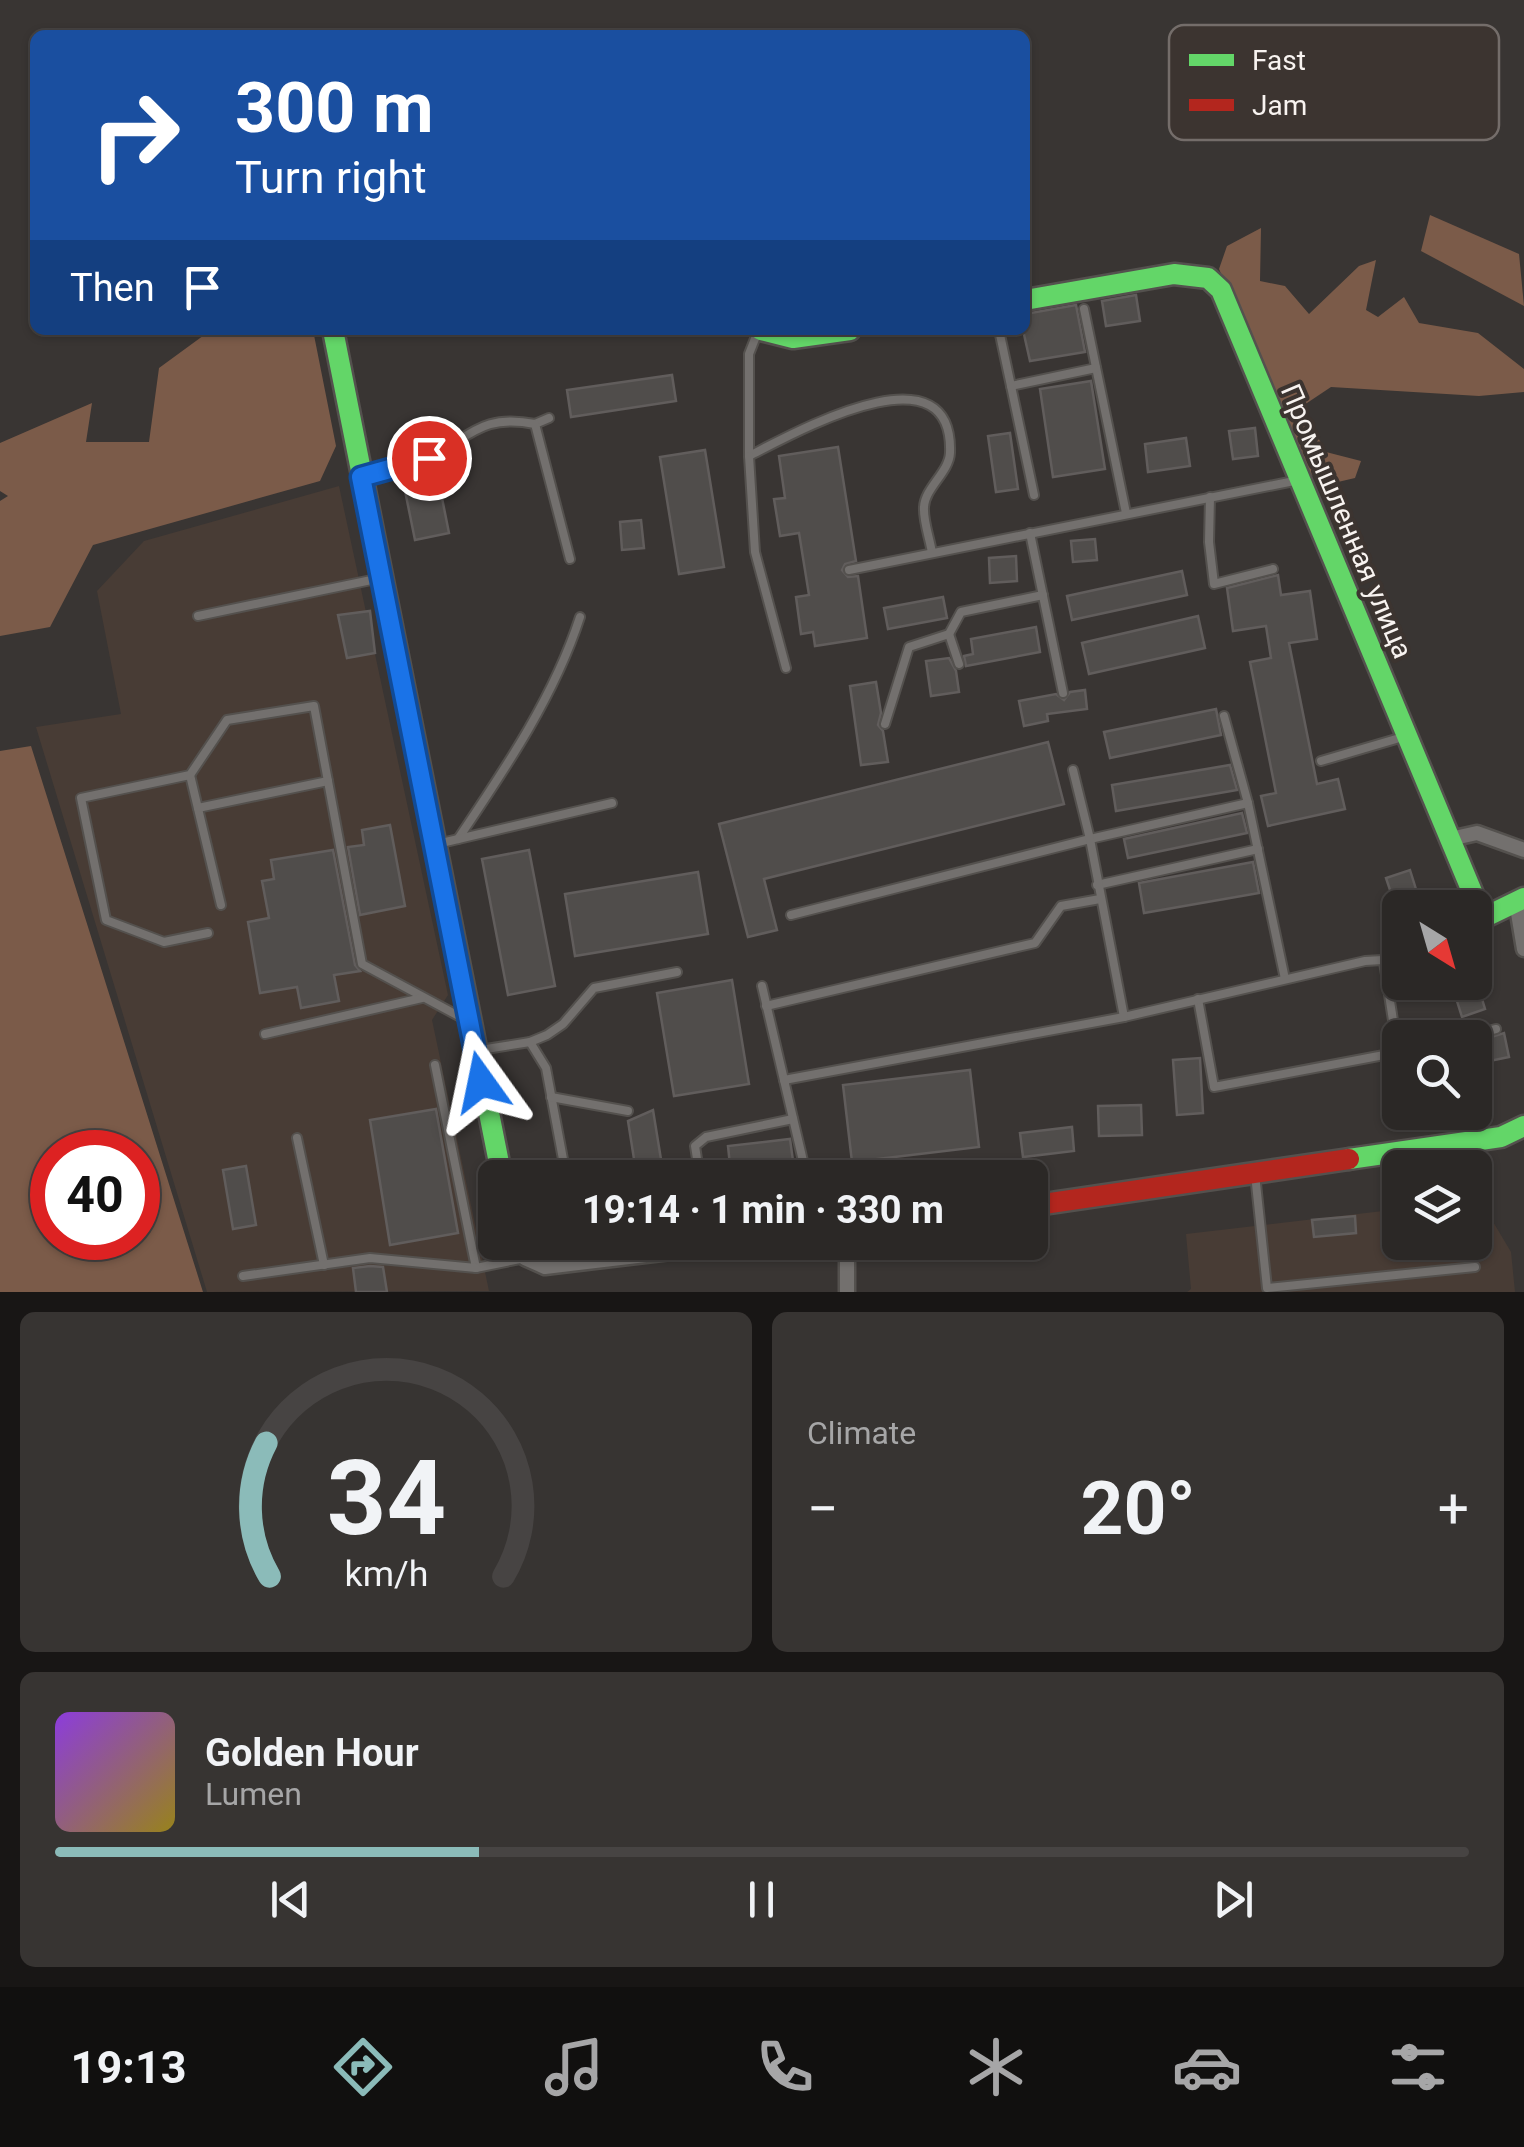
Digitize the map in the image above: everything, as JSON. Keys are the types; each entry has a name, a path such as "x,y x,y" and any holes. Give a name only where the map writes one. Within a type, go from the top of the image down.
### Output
{"street":[{"name":"Промышленная улица","path":"1030,299 1174,274 1208,278 1221,290 1450,839 1467,890"},
{"path":"333,335 498,1160"},
{"path":"773,335 781,338 807,335"},
{"path":"1450,839 1477,833 1524,850"},
{"name":"Промышленная улица","path":"1492,916 1520,900"},
{"path":"1520,900 1524,949"},
{"path":"1458,1150 1524,1126"},
{"path":"1048,1203 1254,1174 1382,1162"},
{"path":"528,1260 556,1266 606,1260"},
{"path":"847,1260 847,1292"}],"lane":[{"path":"1084,309 1126,513"},
{"path":"757,335 749,354 749,456 756,552 786,668"},
{"path":"1000,335 1034,495"},
{"path":"1011,386 1096,368"},
{"path":"749,456 829,416 874,402 908,400 931,407 945,424 950,456 923,505 932,553"},
{"path":"361,477 429,458 489,423 512,420 535,424 549,418"},
{"path":"535,424 570,559"},
{"path":"848,570 1299,480"},
{"path":"1210,497 1209,542 1214,584 1273,569"},
{"path":"1030,532 1063,693"},
{"path":"198,616 381,578"},
{"path":"885,724 909,647 949,634 962,612 1043,595"},
{"path":"458,839 504,770 542,702 580,617"},
{"path":"949,634 958,664"},
{"path":"208,933 164,942 106,920 81,798 190,774 227,720 314,706 362,964 468,1021"},
{"path":"1224,716 1248,803 1285,979"},
{"path":"1321,761 1407,736"},
{"path":"1072,770 1090,838 1124,1016"},
{"path":"190,774 221,905"},
{"path":"198,808 328,782"},
{"path":"433,845 612,803"},
{"path":"791,915 1090,838 1248,803"},
{"path":"1097,885 1258,849"},
{"path":"766,1006 1035,943 1061,906 1100,899"},
{"path":"784,1080 1124,1016 1365,961 1382,962"},
{"path":"474,1051 530,1042 563,1024 594,988 678,972"},
{"path":"762,986 803,1160"},
{"path":"265,1034 424,997"},
{"path":"1198,999 1214,1087 1382,1055"},
{"path":"1492,1030 1496,1029"},
{"path":"530,1042 546,1068 562,1160"},
{"path":"435,1065 476,1268"},
{"path":"551,1097 628,1111"},
{"path":"697,1160 695,1146 706,1137 793,1119"},
{"path":"297,1138 324,1265"},
{"path":"1254,1174 1267,1290 1475,1267"},
{"path":"242,1276 382,1258 476,1268 519,1260"},
{"path":"1378,1292 1380,1278"}],"shaded area":[{"path":"1430,215 1519,254 1524,306 1421,251"},
{"path":"1261,228 1260,281 1285,286 1309,314 1359,266 1376,260 1366,310 1378,317 1404,297 1419,323 1478,333 1524,369 1524,392 1479,396 1331,387 1301,407 1326,452 1361,461 1355,478 1325,485 1308,472 1219,269 1227,246"},
{"path":"204,335 314,335 336,446 320,481 93,545 50,627 0,636 0,501 8,496 0,491 0,443 92,403 86,442 149,442 159,368"},
{"path":"339,486 448,995 432,1020 478,1239 478,1260 482,1260 489,1291 207,1292 36,727 121,714 97,591 144,541"},
{"path":"31,746 152,1130 30,1130 30,1260 160,1260 160,1156 203,1292 0,1292 0,751"},
{"path":"1382,1211 1382,1260 1492,1260 1492,1220 1511,1252 1515,1292 1187,1292 1191,1289 1186,1234"}],"building":[{"path":"1136,295 1140,321 1106,326 1102,301"},
{"path":"1076,305 1085,352 1030,361 1024,335 1030,335 1030,313"},
{"path":"672,375 676,401 571,417 567,390"},
{"path":"1091,381 1105,469 1053,477 1040,389"},
{"path":"1255,428 1258,456 1233,459 1229,431"},
{"path":"1010,433 1018,489 996,492 988,436"},
{"path":"1186,438 1190,466 1148,472 1145,444"},
{"path":"838,447 856,561 845,564 842,570 848,577 858,576 867,638 815,646 813,632 801,634 796,597 809,595 799,533 780,536 774,499 785,498 779,456"},
{"path":"705,450 724,567 679,574 660,457"},
{"path":"436,468 449,533 415,540 402,476"},
{"path":"641,520 644,548 622,550 620,522"},
{"path":"1095,539 1097,560 1073,562 1071,541"},
{"path":"1016,556 1017,581 990,583 989,558"},
{"path":"1182,571 1187,595 1072,620 1067,596"},
{"path":"1278,575 1281,595 1310,591 1317,639 1289,643 1317,784 1338,779 1345,809 1268,826 1261,796 1276,793 1250,662 1271,658 1266,626 1233,631 1227,588"},
{"path":"943,597 947,618 888,629 884,608"},
{"path":"370,611 375,653 347,658 338,615"},
{"path":"1198,616 1205,648 1089,674 1082,643"},
{"path":"1036,627 1040,652 966,666 964,656 973,654 971,639"},
{"path":"949,658 956,671 959,692 931,696 926,661"},
{"path":"876,682 881,713 878,725 883,731 888,762 861,765 850,686"},
{"path":"1085,690 1087,709 1047,714 1048,721 1024,726 1019,701 1056,694 1064,700 1070,692"},
{"path":"1216,709 1221,735 1110,758 1104,732"},
{"path":"1048,742 1064,804 764,879 777,930 748,937 719,824"},
{"path":"1230,765 1237,790 1116,811 1112,785"},
{"path":"1242,813 1247,833 1128,858 1124,839"},
{"path":"390,825 405,906 360,915 348,847 364,845 362,830"},
{"path":"333,850 355,965 360,971 334,975 339,1001 301,1008 297,987 260,993 248,922 269,918 262,881 274,879 271,860"},
{"path":"529,850 555,986 508,995 482,859"},
{"path":"1253,862 1259,893 1144,913 1139,883"},
{"path":"1410,870 1416,890 1390,890 1386,878"},
{"path":"698,872 708,934 575,956 565,894"},
{"path":"732,980 749,1084 674,1096 657,993"},
{"path":"1457,1000 1482,1000 1485,1009 1462,1017"},
{"path":"1504,1033 1509,1057 1492,1060 1492,1037"},
{"path":"1200,1058 1203,1113 1177,1115 1173,1060"},
{"path":"970,1070 979,1147 852,1160 843,1085"},
{"path":"1141,1105 1142,1135 1099,1136 1098,1106"},
{"path":"436,1109 458,1233 390,1245 370,1120"},
{"path":"653,1110 661,1160 634,1160 628,1121"},
{"path":"1072,1127 1074,1151 1023,1157 1020,1133"},
{"path":"790,1139 793,1160 729,1160 728,1146"},
{"path":"246,1166 256,1225 233,1229 223,1170"},
{"path":"1355,1216 1356,1233 1314,1237 1312,1220"},
{"path":"383,1267 387,1292 356,1292 353,1268"}],"traffic: fast":[{"path":"1030,299 1174,274 1208,278 1221,290 1483,918 1524,898"},
{"path":"334,335 498,1160"},
{"path":"781,335 814,335"},
{"path":"1349,1159 1501,1137 1524,1126"}],"traffic: jam":[{"path":"1048,1203 1349,1159"}],"route":[{"path":"429,458 361,477 481,1082"}]}
